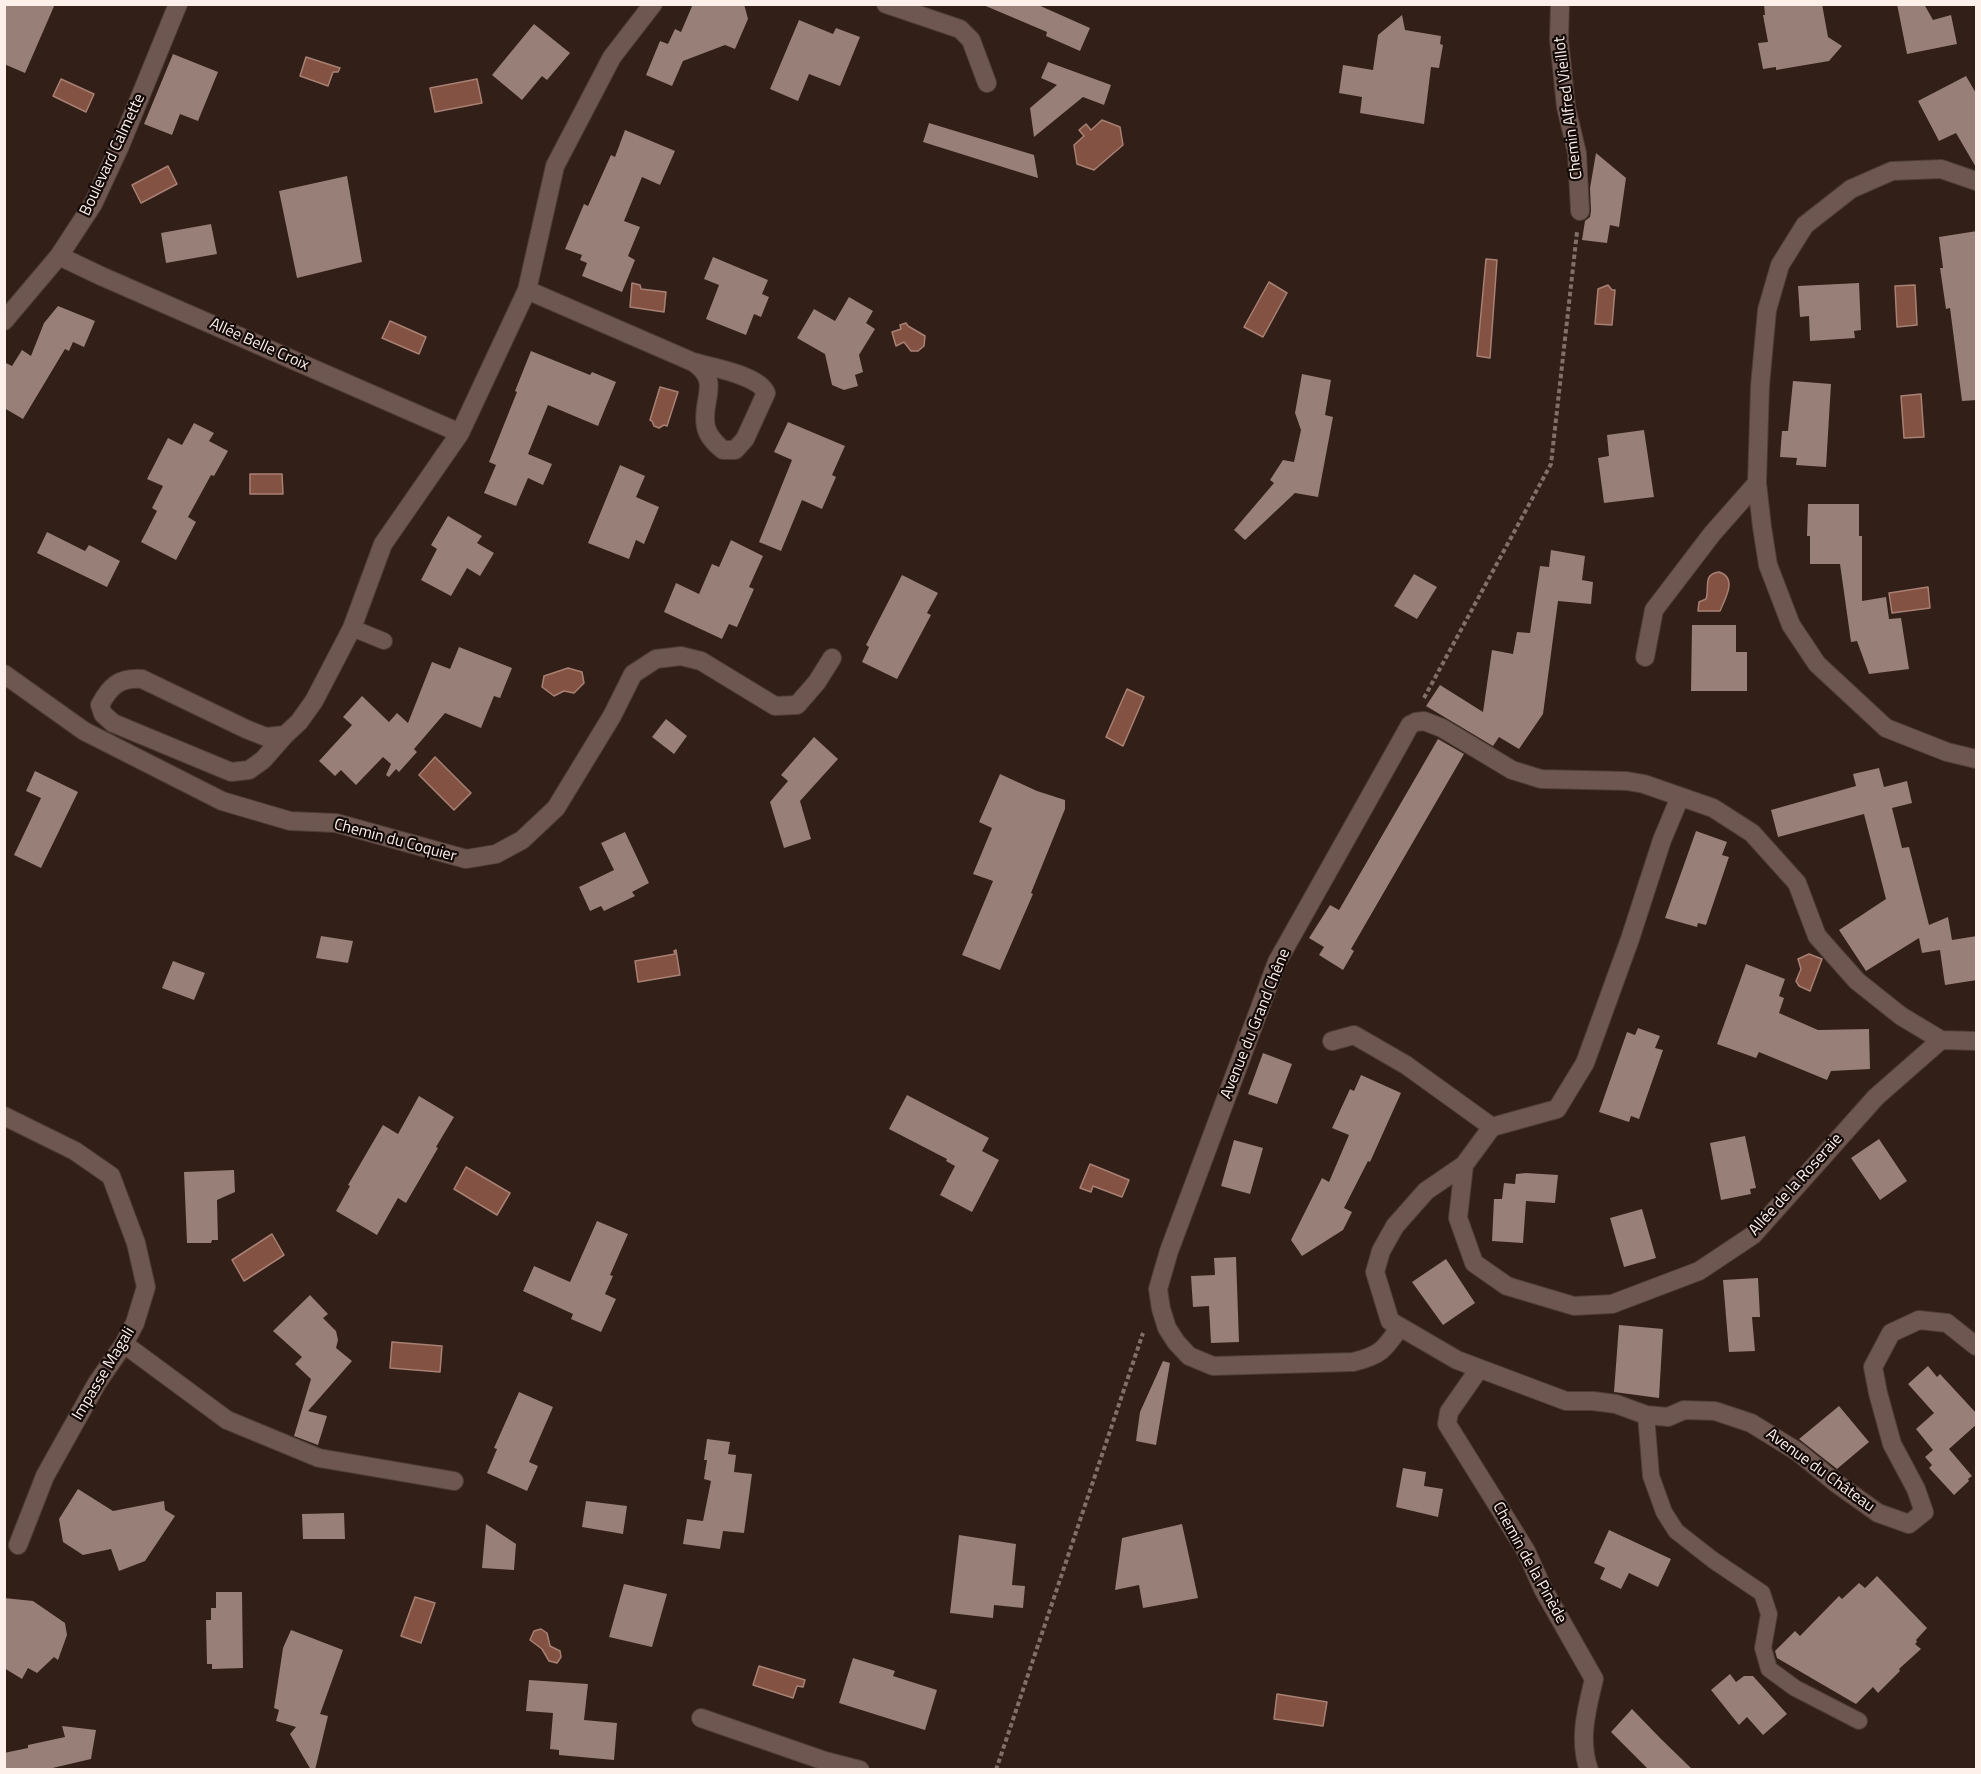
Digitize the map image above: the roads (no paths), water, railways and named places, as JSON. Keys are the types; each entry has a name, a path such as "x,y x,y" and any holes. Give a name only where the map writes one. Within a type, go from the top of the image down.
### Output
{"street":[{"name":"Boulevard Calmette","path":"4,321 59,256 93,204 178,4"},
{"path":"285,735 266,737 142,679 131,678 119,681 107,693 100,705 103,714 113,723 231,772 249,770 263,760 299,722 314,700 352,628 383,544 460,433 527,290 555,166 612,57 653,4"},
{"path":"886,4 960,29 971,40 987,83"},
{"name":"Chemin Alfred Vieillot","path":"1560,4 1559,39 1566,107 1577,153 1580,211"},
{"path":"1977,181 1941,169 1892,171 1851,189 1805,225 1780,265 1767,310 1760,386 1757,483 1768,565 1791,625 1817,664 1886,728 1947,752 1977,759"},
{"name":"Allée Belle Croix","path":"59,256 460,433"},
{"path":"527,290 693,362 750,379 764,386 766,393 745,439 735,450 723,450 712,441 706,427 710,386 703,369 693,362"},
{"path":"1646,657 1654,610 1712,534 1757,483"},
{"name":"Chemin du Coquier","path":"4,675 84,730 222,801 290,821 336,823 466,859 496,854 522,840 556,808 612,716 633,674 656,659 681,656 701,661 775,706 797,705 817,682 832,658"},
{"name":"Avenue du Grand Chêne","path":"1400,1327 1385,1349 1370,1358 1353,1362 1213,1366 1189,1356 1167,1328 1158,1289 1169,1251 1277,962 1410,725 1416,722 1424,721 1432,724 1512,770 1540,779 1627,781 1644,784 1680,797"},
{"path":"1332,1041 1354,1035 1406,1065 1492,1127 1557,1109 1585,1063 1630,939 1662,840 1680,797 1713,808 1752,833 1797,883 1816,936 1857,981 1901,1016 1941,1040 1977,1041"},
{"name":"Allée de la Roseraie","path":"1492,1127 1464,1165 1458,1218 1473,1263 1508,1286 1574,1306 1612,1304 1700,1270 1753,1235 1876,1097 1941,1040"},
{"name":"Impasse Magali","path":"4,1116 75,1151 111,1176 136,1243 146,1287 135,1323 124,1344 97,1383 45,1476 18,1545"},
{"name":"Avenue du Château","path":"1464,1165 1426,1191 1395,1226 1381,1251 1375,1272 1390,1321 1457,1360 1566,1401 1616,1404 1646,1415 1668,1417 1684,1410 1714,1411 1751,1423 1798,1452 1878,1513 1909,1524 1924,1512 1916,1489 1892,1444 1878,1393 1874,1366 1892,1333 1919,1320 1947,1323 1977,1346"},
{"path":"124,1344 227,1420 319,1458 454,1481"},
{"name":"Chemin de la Pinède","path":"1479,1370 1449,1412 1448,1425 1526,1551 1543,1589 1594,1679 1584,1735 1589,1770"},
{"path":"701,1719 825,1761 860,1770"}],"lane":[{"path":"352,628 384,641"},
{"path":"1646,1415 1652,1476 1664,1512 1676,1531 1713,1560 1762,1593 1769,1614 1763,1648 1769,1669 1795,1688 1859,1721"}]}
